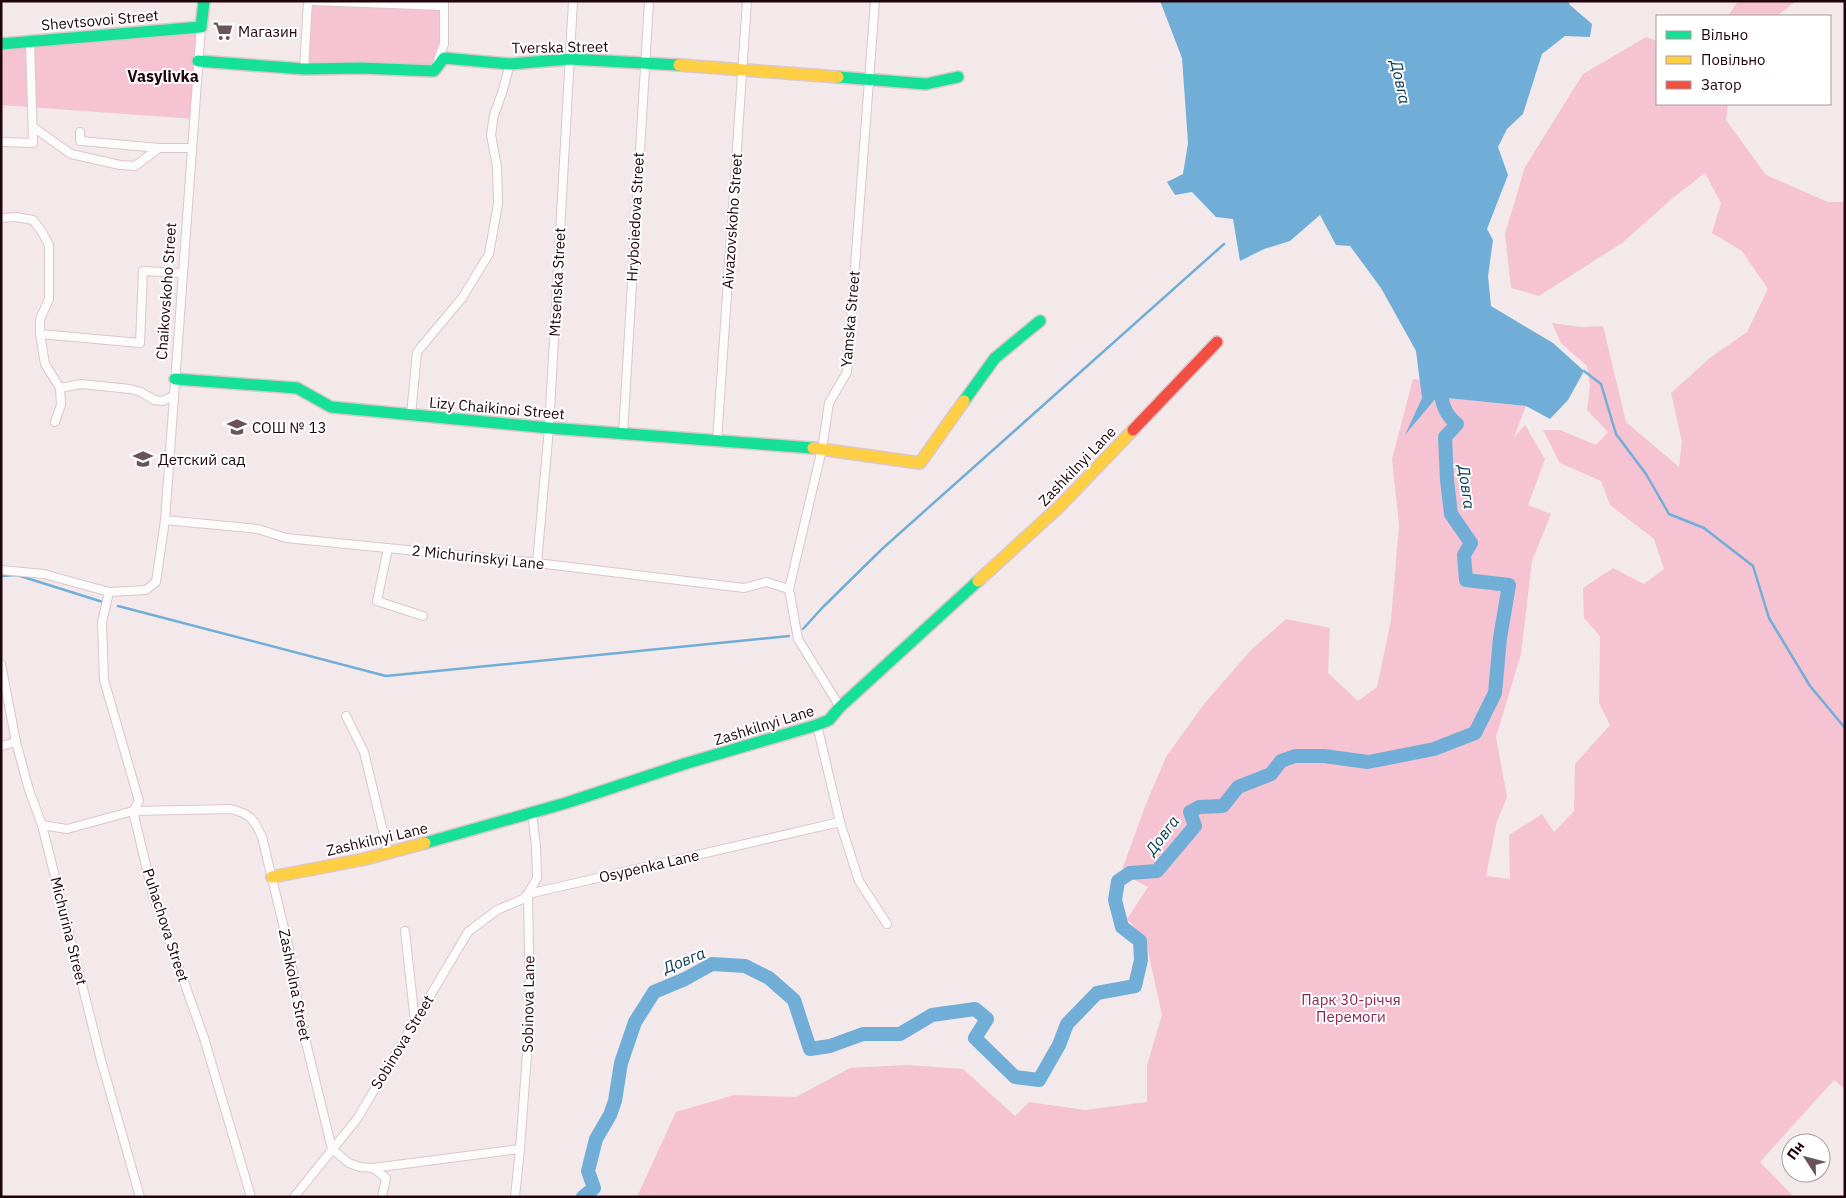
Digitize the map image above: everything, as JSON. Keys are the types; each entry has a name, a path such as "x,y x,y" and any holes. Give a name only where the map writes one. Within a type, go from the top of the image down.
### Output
{"street":[{"name":"Chaikovskoho Street","path":"109,592 146,590 156,582 165,520 182,273 204,1"},
{"path":"304,69 308,1"},
{"path":"198,61 304,69 361,68 434,71 444,44 444,4 313,1"},
{"name":"Mtsenska Street","path":"537,563 549,428 573,1"},
{"name":"Hryboiedova Street","path":"623,434 649,1"},
{"name":"Aivazovskoho Street","path":"717,441 747,1"},
{"name":"Yamska Street","path":"840,707 798,639 789,588 822,449 829,403 847,372 875,1"},
{"name":"Shevtsovoi Street","path":"1,44 201,27"},
{"path":"1,142 33,143 30,41"},
{"name":"Tverska Street","path":"434,71 444,58 510,64 570,59 644,62 926,84 958,77"},
{"path":"411,415 416,352 462,298 489,254 498,204 498,167 492,135 493,122 510,64"},
{"path":"33,127 70,154 120,165 135,166 159,148"},
{"path":"80,132 80,141 159,148 192,148"},
{"path":"1,218 16,217 32,220 42,232 49,245 49,299 40,320 40,334 46,364 60,388 61,405 55,422"},
{"path":"40,334 140,343 143,271 182,273"},
{"name":"Lizy Chaikinoi Street","path":"175,378 297,388 331,407 549,428 822,449 920,463 994,358 1040,321"},
{"name":"Zashkilnyi Lane","path":"272,877 365,859 413,847 532,813 829,720 840,707 1060,506 1217,342"},
{"path":"60,388 81,384 130,389 141,392 154,400 163,401 173,396"},
{"name":"2 Michurinskyi Lane","path":"165,520 258,530 286,538 537,563 744,588 766,582 789,588"},
{"path":"388,548 377,601 423,616"},
{"path":"1,570 44,574 109,592"},
{"name":"Puhachova Street","path":"109,592 102,622 104,680 139,802 133,811 153,895 204,1038 251,1197"},
{"name":"Michurina Street","path":"1,664 16,742 29,790 42,825 101,1060 140,1197"},
{"path":"346,716 364,752 388,852"},
{"path":"817,725 840,822 859,881 887,924"},
{"path":"1,746 16,742"},
{"name":"Zashkolna Street","path":"133,811 231,809 244,812 255,822 262,837 289,949 302,1022 332,1149"},
{"path":"42,825 67,829 133,811"},
{"name":"Sobinova Lane","path":"515,1197 530,1013 528,894 537,878 532,813"},
{"name":"Osypenka Lane","path":"468,932 497,910 523,899 528,894 840,822"},
{"path":"405,931 415,1022"},
{"name":"Sobinova Street","path":"332,1149 357,1118 468,932"},
{"path":"294,1197 332,1149 350,1163 360,1167 372,1168 520,1149"},
{"path":"372,1168 386,1178 382,1197"}],"green space":[{"path":"308,1 443,6 444,44 434,71 304,69"},
{"path":"1738,1 1796,1 1778,15 1729,15"},
{"path":"201,27 194,119 1,105 1,47"},
{"name":"Парк 30-річчя Перемоги","path":"1646,37 1656,41 1656,105 1728,105 1726,120 1766,175 1828,202 1845,202 1845,1089 1834,1080 1786,1133 1781,1133 1781,1139 1760,1162 1794,1197 637,1197 676,1112 734,1095 796,1097 850,1068 907,1065 963,1069 1015,1116 1029,1102 1085,1110 1147,1102 1147,1065 1162,1015 1146,942 1127,919 1148,887 1121,873 1146,804 1166,757 1204,704 1251,650 1286,619 1330,628 1328,673 1358,701 1377,687 1391,620 1399,525 1392,459 1413,379 1420,380 1422,398 1407,433 1437,397 1526,406 1514,437 1525,425 1545,459 1528,505 1551,514 1532,561 1521,654 1496,737 1507,797 1497,821 1486,876 1510,879 1509,835 1542,814 1554,832 1574,811 1575,764 1610,725 1599,703 1600,636 1584,618 1583,588 1613,568 1644,584 1664,569 1654,539 1610,505 1601,481 1560,463 1543,430 1560,430 1596,445 1608,432 1587,410 1590,386 1587,366 1561,343 1552,323 1581,327 1603,326 1626,422 1679,467 1682,442 1671,393 1710,358 1747,332 1768,289 1742,251 1712,233 1721,203 1705,173 1674,197 1622,243 1539,296 1511,288 1505,234 1525,167 1583,74"}],"water":[{"path":"1160,1 1568,1 1570,5 1592,24 1590,37 1565,36 1542,54 1523,114 1507,129 1498,147 1508,175 1487,229 1493,240 1488,276 1491,306 1553,343 1584,371 1568,400 1550,419 1526,406 1437,397 1405,435 1422,398 1416,351 1381,288 1350,246 1336,245 1320,215 1290,241 1264,249 1240,261 1233,219 1216,217 1192,192 1175,195 1167,182 1183,174 1188,143 1182,58"}],"waterway":[{"path":"803,629 882,549 1224,244"},
{"path":"1584,371 1601,384 1616,434 1646,474 1669,514 1704,528 1753,566 1769,618 1810,686 1845,728"},
{"name":"Довга","path":"583,1197 594,1188 588,1171 596,1139 610,1115 615,1101 621,1063 635,1022 654,992 685,979 712,964 745,966 769,978 794,1000 810,1049 830,1046 863,1034 900,1034 932,1015 975,1009 987,1019 975,1038 1015,1077 1039,1080 1059,1045 1067,1024 1097,993 1135,986 1141,960 1140,941 1122,927 1115,900 1118,881 1130,873 1157,871 1195,826 1190,812 1199,807 1223,806 1238,787 1271,774 1281,761 1295,756 1324,756 1368,762 1434,749 1475,733 1495,693 1500,638 1509,585 1466,580 1464,555 1471,543 1451,514 1447,480 1445,437 1457,424 1445,410 1439,380"},
{"path":"1,576 17,575 106,603"},
{"path":"118,606 386,676 789,636"}],"traffic: fast":[{"path":"1,44 201,27 204,1"},
{"path":"198,61 304,69 361,68 434,71 444,58 510,64 570,59 679,65"},
{"path":"838,77 926,84 958,77"},
{"path":"964,401 995,358 1040,321"},
{"path":"175,379 297,388 331,407 549,428 813,448"},
{"path":"425,843 566,803 684,764 829,720 840,707 978,581"}],"traffic: slow":[{"path":"679,65 838,77"},
{"path":"813,448 920,463 964,401"},
{"path":"978,581 1060,506 1133,430"},
{"path":"272,877 365,859 425,843"}],"traffic: jam":[{"path":"1133,430 1217,342"}],"place":[{"name":"Магазин","path":"223,31"},
{"name":"СОШ № 13","path":"237,427"},
{"name":"Детский сад","path":"143,459"}],"district":[{"name":"Vasylivka","path":"163,76"}]}
